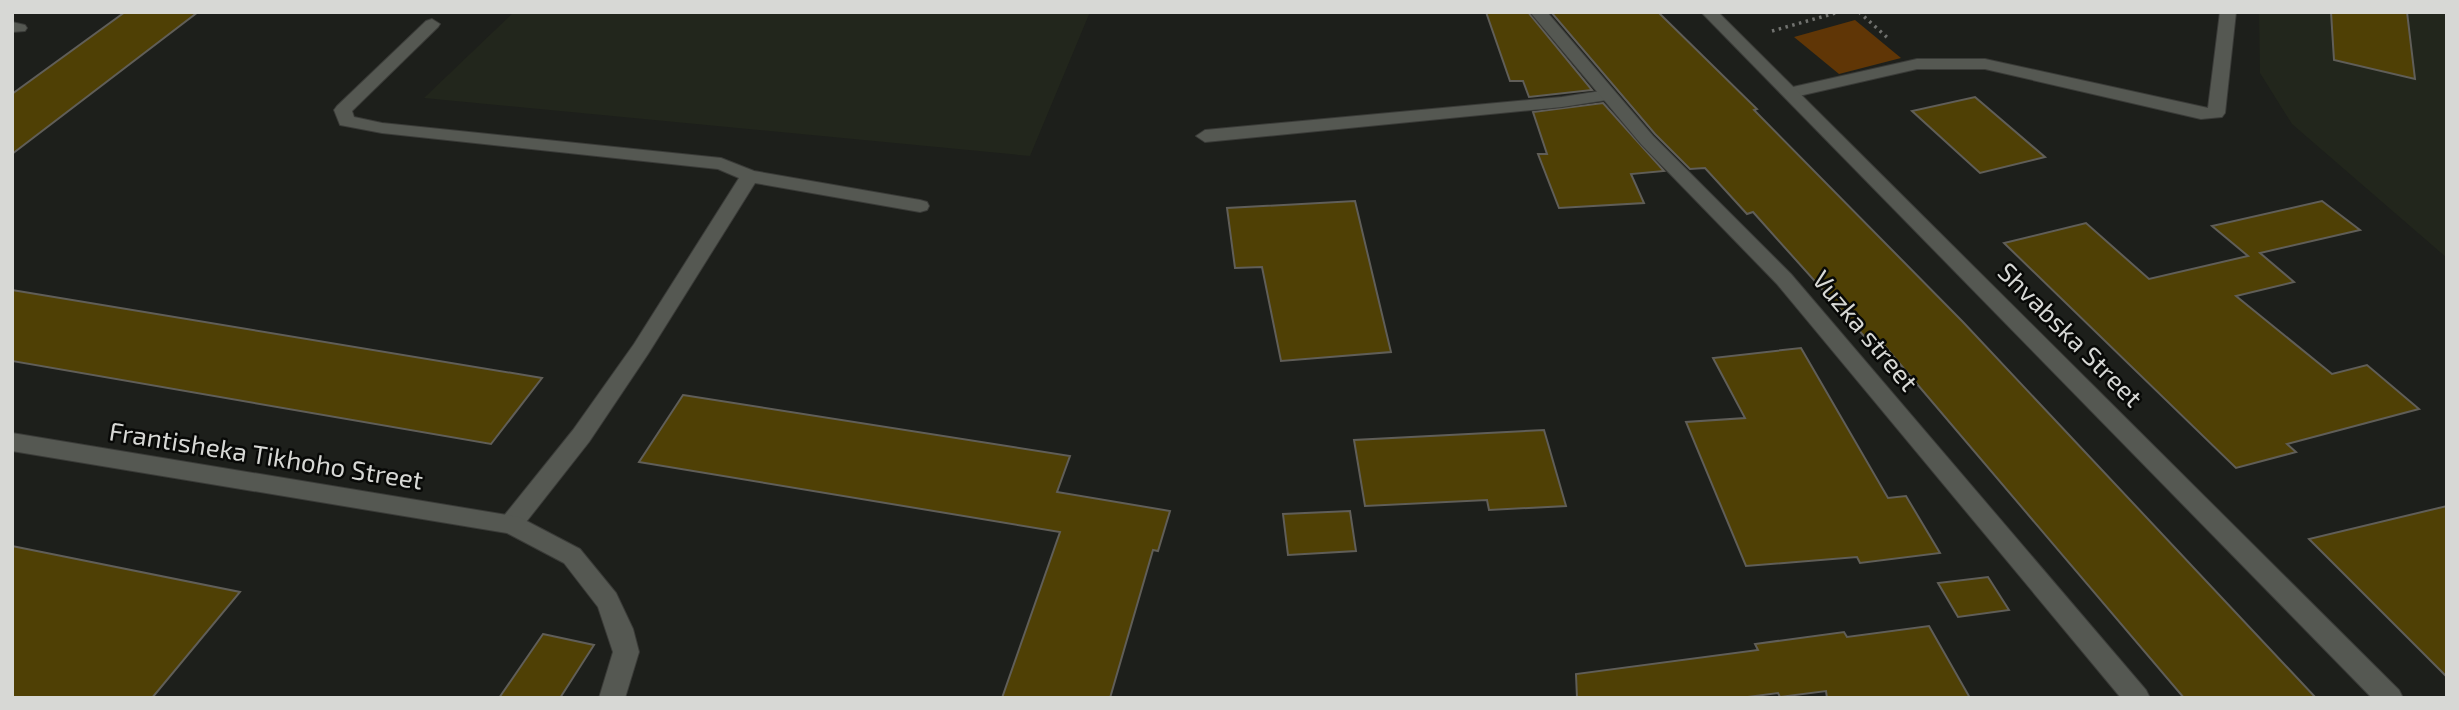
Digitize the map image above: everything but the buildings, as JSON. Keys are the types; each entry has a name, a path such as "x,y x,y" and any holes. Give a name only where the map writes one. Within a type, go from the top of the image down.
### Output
{"street":[{"name":"Vuzka street","path":"1538,12 1647,140 1784,279 2137,698"},
{"name":"Shvabska Street","path":"1709,12 2390,698"},
{"path":"1790,93 1917,64 1949,62 1984,64 2201,114 2216,113 2228,12"},
{"path":"432,24 343,110 346,121 382,128 721,164 750,176 920,206"},
{"path":"1205,136 1562,102 1607,95"},
{"path":"512,524 581,436 633,360 750,176"},
{"name":"Frantisheka Tikhoho Street","path":"12,442 512,524 572,556 607,600 620,629 626,652 612,698"}],"path":[{"path":"1744,47 1770,31 1839,12"}],"shaded area":[{"path":"514,12 1090,12 1030,156 424,98"},
{"path":"2259,12 2447,12 2447,258 2292,124 2260,73"},
{"path":"1855,20 1901,58 1839,74 1794,37"}]}
